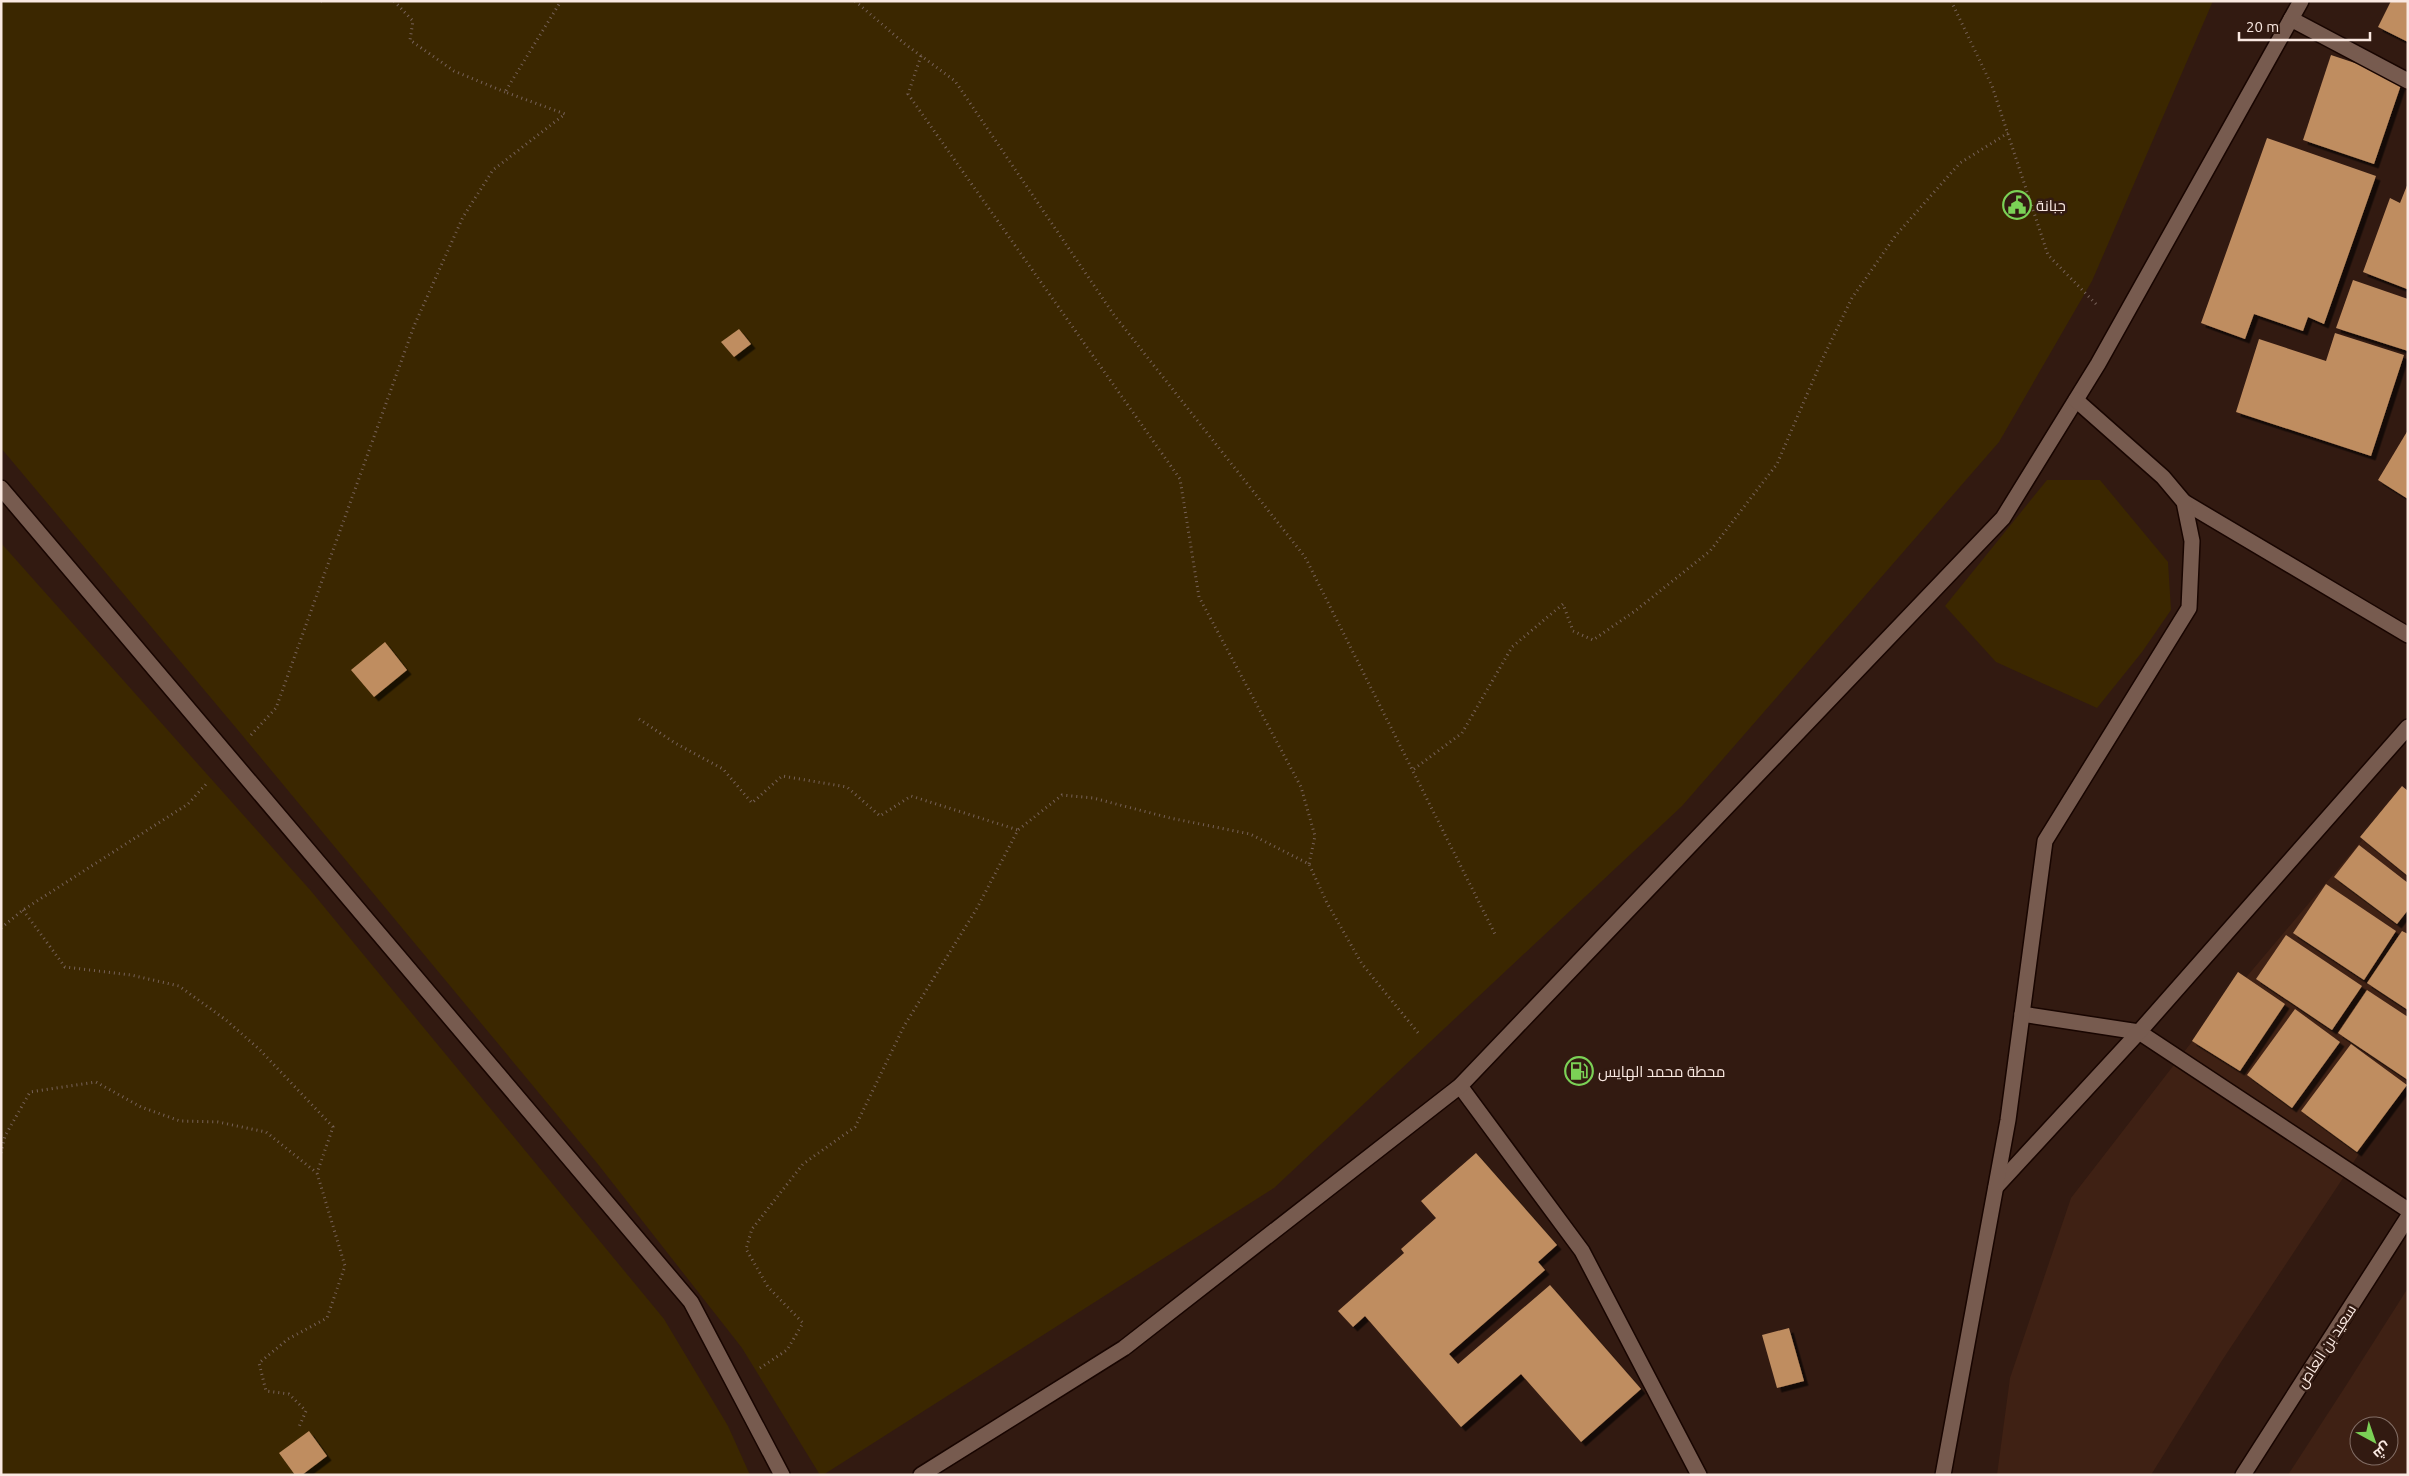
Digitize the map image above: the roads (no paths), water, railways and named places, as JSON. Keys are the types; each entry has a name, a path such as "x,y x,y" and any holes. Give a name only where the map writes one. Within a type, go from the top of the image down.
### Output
{"street":[{"path":"921,1475 1124,1348 1460,1086 2003,518 2119,328 2301,1"},
{"path":"2291,19 2408,81"},
{"path":"2076,400 2163,477 2184,502 2408,635"},
{"path":"1,488 691,1302 782,1475"},
{"path":"1943,1475 2008,1120 2045,841 2189,608 2192,541 2184,502"},
{"path":"1996,1187 2139,1032 2408,727"},
{"path":"2022,1014 2139,1032 2408,1210"},
{"path":"1460,1086 1582,1251 1699,1475"},
{"name":"سعيد بن العاص","path":"2243,1475 2408,1217"}],"place":[{"name":"جبانة","path":"2017,205"},
{"name":"محطة محمد الهايس","path":"1579,1071"}]}
